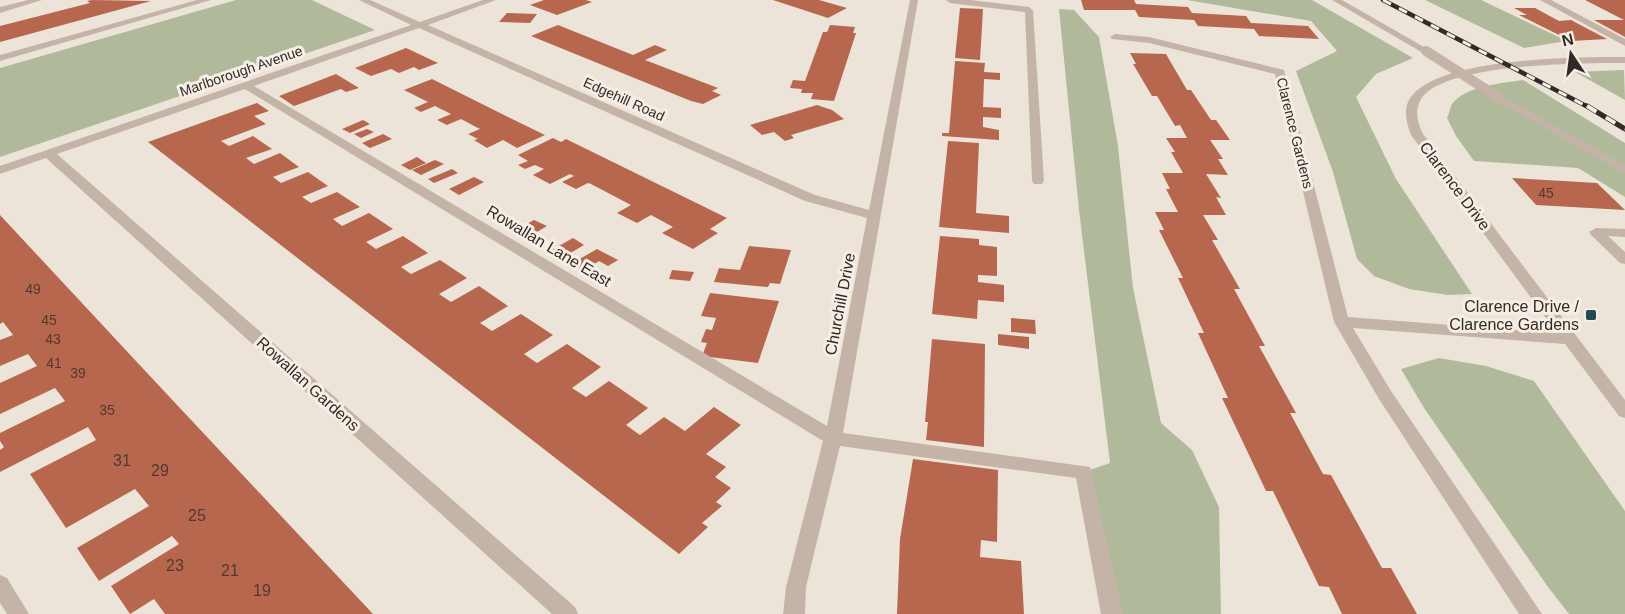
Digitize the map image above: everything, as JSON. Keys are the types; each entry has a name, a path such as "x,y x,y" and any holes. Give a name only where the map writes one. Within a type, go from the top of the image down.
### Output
{"street":[{"path":"0,9 38,0"},
{"path":"0,58 207,0"},
{"name":"Edgehill Road","path":"363,0 810,198 875,216"},
{"name":"Marlborough Avenue","path":"0,170 492,0"},
{"name":"Churchill Drive","path":"794,614 796,587 832,438 914,0"},
{"path":"950,0 1029,10 1038,181"},
{"path":"1336,0 1625,170"},
{"path":"1544,0 1625,43"},
{"path":"1532,6 1554,5"},
{"name":"Clarence Gardens","path":"1115,37 1149,39 1280,72 1342,322 1385,395 1531,614"},
{"name":"Clarence Drive","path":"1625,60 1529,65 1449,77 1435,83 1418,95 1411,112 1417,135 1625,412"},
{"name":"Rowallan Lane East","path":"246,85 832,438"},
{"name":"Rowallan Gardens","path":"48,153 567,614"},
{"path":"1625,233 1596,232 1625,260"},
{"path":"1342,322 1570,339"},
{"path":"832,438 1084,472 1112,614"},
{"path":"0,584 18,614"}],"green space":[{"path":"236,0 312,0 375,30 0,157 0,68"},
{"path":"1187,0 1312,0 1413,58 1376,74 1356,97 1396,179 1472,294 1448,295 1409,289 1374,276 1357,259 1333,172 1296,71 1337,51 1311,21"},
{"path":"1425,0 1481,0 1567,41 1524,48"},
{"path":"1059,9 1074,10 1099,37 1118,146 1133,288 1161,423 1192,450 1219,507 1221,614 1112,614 1084,472 1110,463 1079,210"},
{"path":"1624,70 1625,100 1575,72"},
{"path":"1523,80 1625,143 1625,197 1578,168 1474,161 1456,136 1447,118 1452,104 1475,89"},
{"path":"1439,358 1486,366 1534,381 1625,511 1625,614 1569,614 1548,587 1424,408 1401,369"}],"building":[{"path":"544,0 592,2 557,15 530,5"},
{"path":"773,0 819,0 847,8 828,18"},
{"path":"1081,0 1134,0 1136,4 1188,7 1192,13 1246,16 1251,23 1308,26 1319,39 1259,36 1254,29 1198,26 1194,20 1139,17 1135,10 1084,10"},
{"path":"1585,0 1625,0 1625,37 1594,20 1624,20"},
{"path":"87,1 151,1 0,42 0,26 90,3"},
{"path":"960,8 983,9 980,60 955,58"},
{"path":"1514,8 1535,8 1559,21 1571,20 1607,39 1571,41 1519,15 1527,15"},
{"path":"507,13 537,14 530,23 499,22"},
{"path":"558,25 633,55 655,45 667,50 645,60 718,88 712,91 721,95 703,104 691,101 531,36"},
{"path":"830,25 855,27 853,33 856,33 834,101 811,99 813,93 801,93 802,89 790,88 793,80 805,81 823,32 827,32"},
{"path":"406,48 438,63 419,70 414,67 399,73 391,69 371,76 355,68"},
{"path":"1130,53 1166,54 1187,90 1191,90 1211,120 1216,120 1230,140 1210,140 1223,159 1218,159 1228,175 1206,174 1221,198 1216,197 1226,215 1203,215 1218,240 1212,240 1240,289 1234,289 1265,346 1259,346 1296,413 1290,413 1323,474 1331,475 1382,568 1391,568 1417,614 1342,614 1329,587 1319,586 1273,491 1266,491 1222,398 1228,398 1198,333 1204,333 1178,278 1183,278 1159,230 1164,230 1155,212 1178,212 1166,189 1170,189 1162,173 1183,173 1171,152 1175,152 1166,138 1187,138 1180,125 1175,126 1157,96 1152,96 1133,64 1136,64"},
{"path":"955,61 985,63 984,72 1000,73 1000,80 984,79 983,107 1001,108 1001,118 983,117 983,127 999,130 999,140 942,136 942,133 949,133"},
{"path":"336,74 359,88 346,92 341,89 294,106 279,96"},
{"path":"432,79 545,135 517,148 503,140 487,148 474,140 478,139 468,134 480,129 461,119 447,125 437,120 451,114 435,106 421,112 414,108 428,102 404,90"},
{"path":"257,103 269,111 254,116 266,124 221,141 229,146 253,136 272,149 246,158 254,164 280,153 299,167 273,177 281,183 308,172 328,186 302,197 311,203 337,192 360,207 333,219 342,226 369,213 393,229 366,242 376,249 403,236 428,253 401,267 411,274 440,260 467,278 439,294 451,302 479,286 508,306 480,323 492,331 521,314 553,335 524,354 537,363 567,344 601,367 572,388 586,397 609,381 648,408 626,425 640,435 664,417 685,431 714,407 741,425 706,454 726,467 715,477 731,488 716,502 722,506 702,523 708,527 679,554 148,142"},
{"path":"817,105 832,110 844,119 791,135 794,138 785,141 774,132 762,135 750,125"},
{"path":"363,120 370,124 350,133 342,129"},
{"path":"367,129 374,132 361,138 354,134"},
{"path":"383,134 392,139 370,148 362,143"},
{"path":"553,138 561,142 566,139 727,218 710,229 718,233 693,249 662,233 673,227 651,215 637,223 617,213 631,205 591,184 588,183 576,189 562,182 574,176 570,174 550,184 533,175 544,169 535,165 525,169 518,165 528,161 518,155"},
{"path":"948,141 979,143 976,213 1009,216 1009,233 939,227"},
{"path":"417,157 426,163 410,170 401,165"},
{"path":"435,160 444,164 421,175 412,170"},
{"path":"452,169 458,173 434,183 428,179"},
{"path":"474,177 484,182 459,195 449,189"},
{"path":"1512,178 1597,183 1625,210 1536,205"},
{"path":"0,215 373,614 165,614 154,599 130,614 111,586 179,544 172,536 99,581 77,548 149,506 135,489 66,528 30,474 96,440 88,427 0,472 0,450 4,447 0,441 0,433 65,401 55,388 0,414 0,383 37,366 28,354 0,366 0,340 13,335 3,322 0,324"},
{"path":"534,220 547,226 527,238 514,231"},
{"path":"940,236 979,239 979,245 997,247 997,276 978,275 978,282 1004,285 1004,302 978,300 977,319 932,314"},
{"path":"573,238 584,245 562,258 550,251"},
{"path":"749,246 791,250 780,284 770,283 768,287 714,282 719,268 740,270"},
{"path":"597,249 618,260 608,266 599,261 583,271 571,264"},
{"path":"672,270 694,272 690,281 669,279"},
{"path":"710,293 779,301 758,363 702,356 707,343 701,342 706,329 712,330 716,318 701,316"},
{"path":"1011,318 1035,320 1036,334 1011,332"},
{"path":"998,334 1029,337 1029,349 998,345"},
{"path":"932,339 985,344 984,447 926,440 928,422 925,422"},
{"path":"913,459 998,470 997,542 981,540 980,557 1021,561 1024,614 897,614 900,539"}],"railway":[{"path":"1383,0 1590,108"},
{"path":"1587,106 1625,129"}],"place":[{"name":"Clarence Drive / Clarence Gardens","path":"1591,315"}]}
